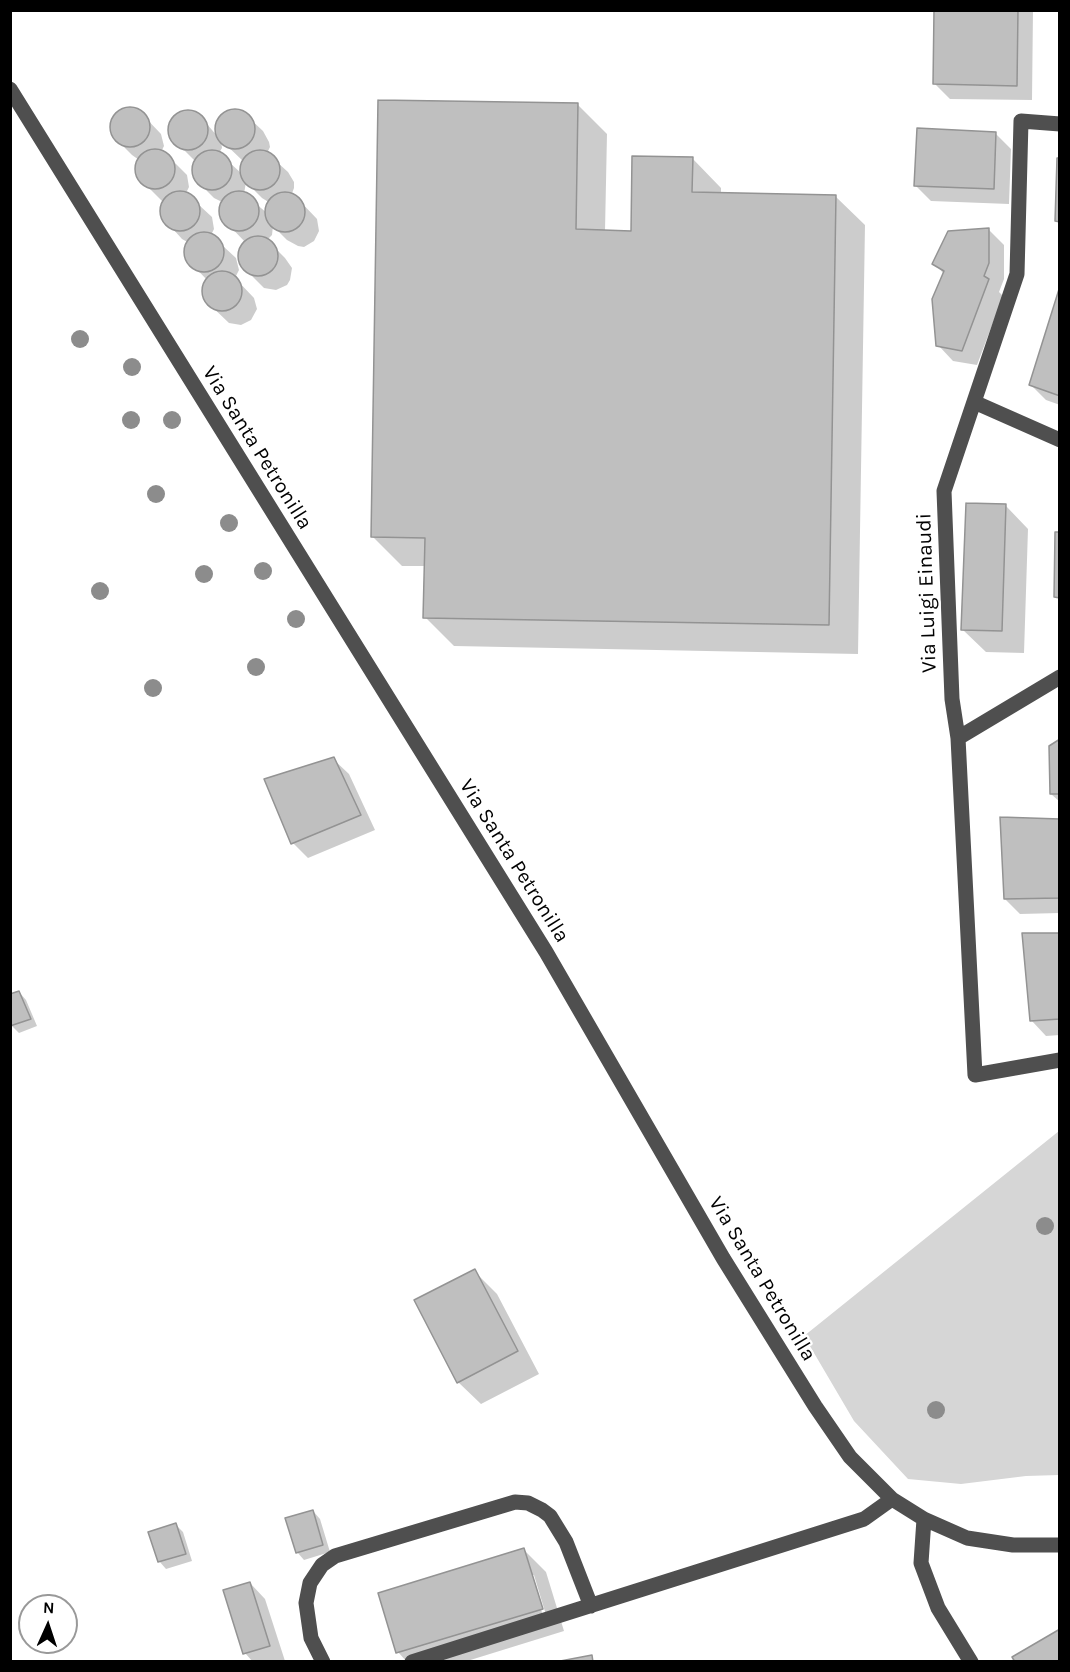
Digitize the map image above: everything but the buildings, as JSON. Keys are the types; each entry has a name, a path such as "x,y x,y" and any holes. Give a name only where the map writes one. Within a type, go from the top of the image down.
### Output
{"street":[{"name":"Via Santa Petronilla","path":"10,89 546,952 723,1258 815,1406 850,1457 892,1499 924,1519 968,1538 1013,1545 1059,1545"},
{"name":"Via Luigi Einaudi","path":"1059,124 1021,121 1017,274 944,491 952,699 958,738 975,1075 1059,1060"},
{"path":"974,402 1059,440"},
{"path":"958,738 1059,677"},
{"path":"412,1662 864,1519 892,1499"},
{"path":"323,1662 311,1638 306,1604 309,1583 322,1564 335,1556 515,1502 528,1503 550,1516 567,1542 591,1606"},
{"path":"924,1519 921,1563 938,1608 971,1662"}],"shaded area":[{"path":"1059,1131 1059,1475 1026,1476 961,1484 908,1479 854,1421 804,1336"}]}
